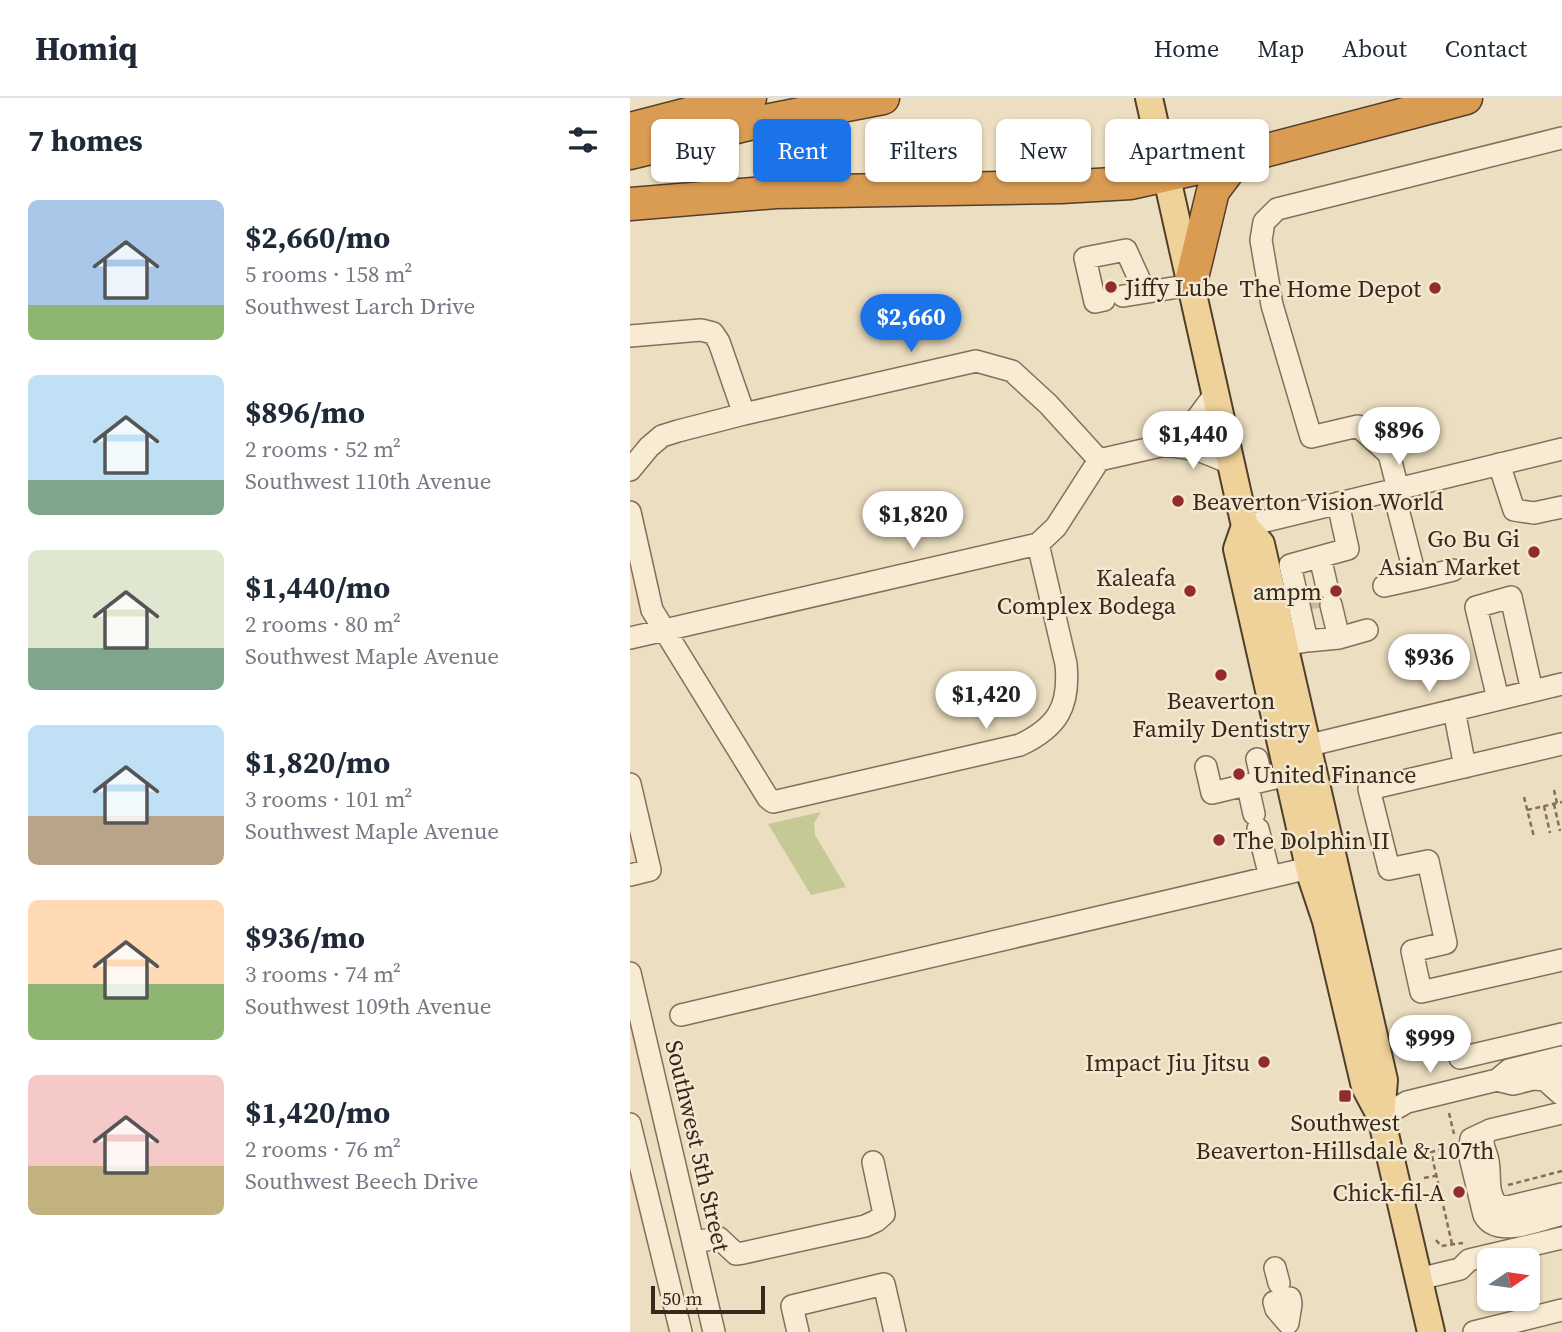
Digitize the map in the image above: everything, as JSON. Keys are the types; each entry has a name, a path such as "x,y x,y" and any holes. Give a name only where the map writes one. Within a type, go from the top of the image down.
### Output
{"highway":[{"path":"630,129 750,98"},
{"path":"630,153 761,121 883,98"},
{"path":"1269,149 1466,98"},
{"path":"630,204 776,192 1061,187 1136,182"},
{"path":"1191,284 1213,191 1220,182"}],"main road":[{"path":"1149,98 1154,119"},
{"path":"1168,182 1245,526 1261,544 1296,564 1314,641 1306,746 1384,1080 1381,1117"},
{"path":"1245,526 1237,549 1309,868 1326,922 1364,1087 1381,1117 1432,1332"},
{"path":"1277,726 1299,744 1306,746"}],"street":[{"path":"1416,579 1395,489 1390,454 1357,426 1311,437 1272,305 1261,240 1264,222 1277,209 1562,138"},
{"path":"1145,292 1126,250 1085,258 1095,302 1191,284"},
{"path":"630,335 701,330 713,333 719,342 744,414"},
{"path":"633,459 662,436 678,431 976,361 1012,371 1048,404 1099,460"},
{"path":"1166,445 1192,425 1215,394"},
{"path":"630,638 1038,544 1056,527 1099,460 1166,445 1198,450 1230,463"},
{"path":"1245,526 1562,449"},
{"path":"1499,464 1514,510 1534,513 1562,507"},
{"path":"1338,503 1348,550 1296,564 1323,597 1314,641 1367,630"},
{"path":"630,512 652,610 773,802 1020,745 1044,732 1060,713 1068,682 1038,544"},
{"path":"1384,586 1452,570"},
{"path":"1498,699 1476,607 1511,597 1532,691"},
{"path":"1306,746 1562,684"},
{"path":"1454,710 1465,767"},
{"path":"1562,744 1369,789 1389,869 1428,861 1446,943 1412,951 1421,992 1562,960"},
{"path":"1257,759 1256,805 1270,877"},
{"path":"1206,767 1212,793 1256,805"},
{"path":"1256,805 1288,775"},
{"path":"630,784 650,870 630,875"},
{"path":"681,1015 1309,868"},
{"name":"Southwest 5th Street","path":"630,973 712,1332"},
{"path":"1460,1058 1562,1034"},
{"path":"1490,1051 1497,1080"},
{"path":"1381,1117 1407,1102 1497,1080 1509,1070 1562,1057"},
{"path":"1497,1080 1513,1084 1562,1072"},
{"path":"1535,1079 1545,1080 1562,1095"},
{"path":"1562,1112 1475,1135 1469,1144 1484,1215 1489,1223 1504,1228 1562,1214"},
{"path":"663,1115 630,1123 681,1332"},
{"path":"1490,1130 1483,1143 1489,1164 1491,1196 1497,1205 1508,1207 1562,1194"},
{"path":"693,1242 719,1238 736,1254 865,1226 884,1214 873,1162"},
{"path":"1520,1225 1526,1214 1562,1205"},
{"path":"1460,1269 1469,1260 1562,1238"},
{"path":"1540,1256 1562,1251"},
{"path":"1419,1279 1460,1269 1477,1271"},
{"path":"798,1332 792,1306 884,1284 895,1332"},
{"path":"1278,1284 1288,1323"},
{"path":"1475,1332 1562,1310"}],"path":[{"path":"1554,790 1560,831"},
{"path":"1524,797 1534,837"},
{"path":"1527,810 1558,803"},
{"path":"1544,806 1550,833"},
{"path":"1449,1113 1455,1135"},
{"path":"1452,1244 1444,1199 1431,1152 1457,1146"},
{"path":"1504,1178 1506,1185 1562,1171"},
{"path":"1424,1178 1438,1175"},
{"path":"1436,1240 1441,1246 1468,1241"}],"green space":[{"path":"821,812 814,823 815,835 846,887 811,895 768,824"}],"tunnel":[{"path":"1314,590 1318,608"}],"place":[{"name":"Jiffy Lube","path":"1111,287"},
{"name":"The Home Depot","path":"1435,288"},
{"name":"Beaverton Vision World","path":"1178,501"},
{"name":"Go Bu Gi Asian Market","path":"1534,552"},
{"name":"Kaleafa Complex Bodega","path":"1190,591"},
{"name":"ampm","path":"1336,591"},
{"name":"Beaverton Family Dentistry","path":"1221,675"},
{"name":"United Finance","path":"1239,774"},
{"name":"The Dolphin II","path":"1219,840"},
{"name":"Impact Jiu Jitsu","path":"1264,1062"},
{"name":"Southwest Beaverton-Hillsdale & 107th","path":"1345,1096"},
{"name":"Chick-fil-A","path":"1459,1192"}]}
